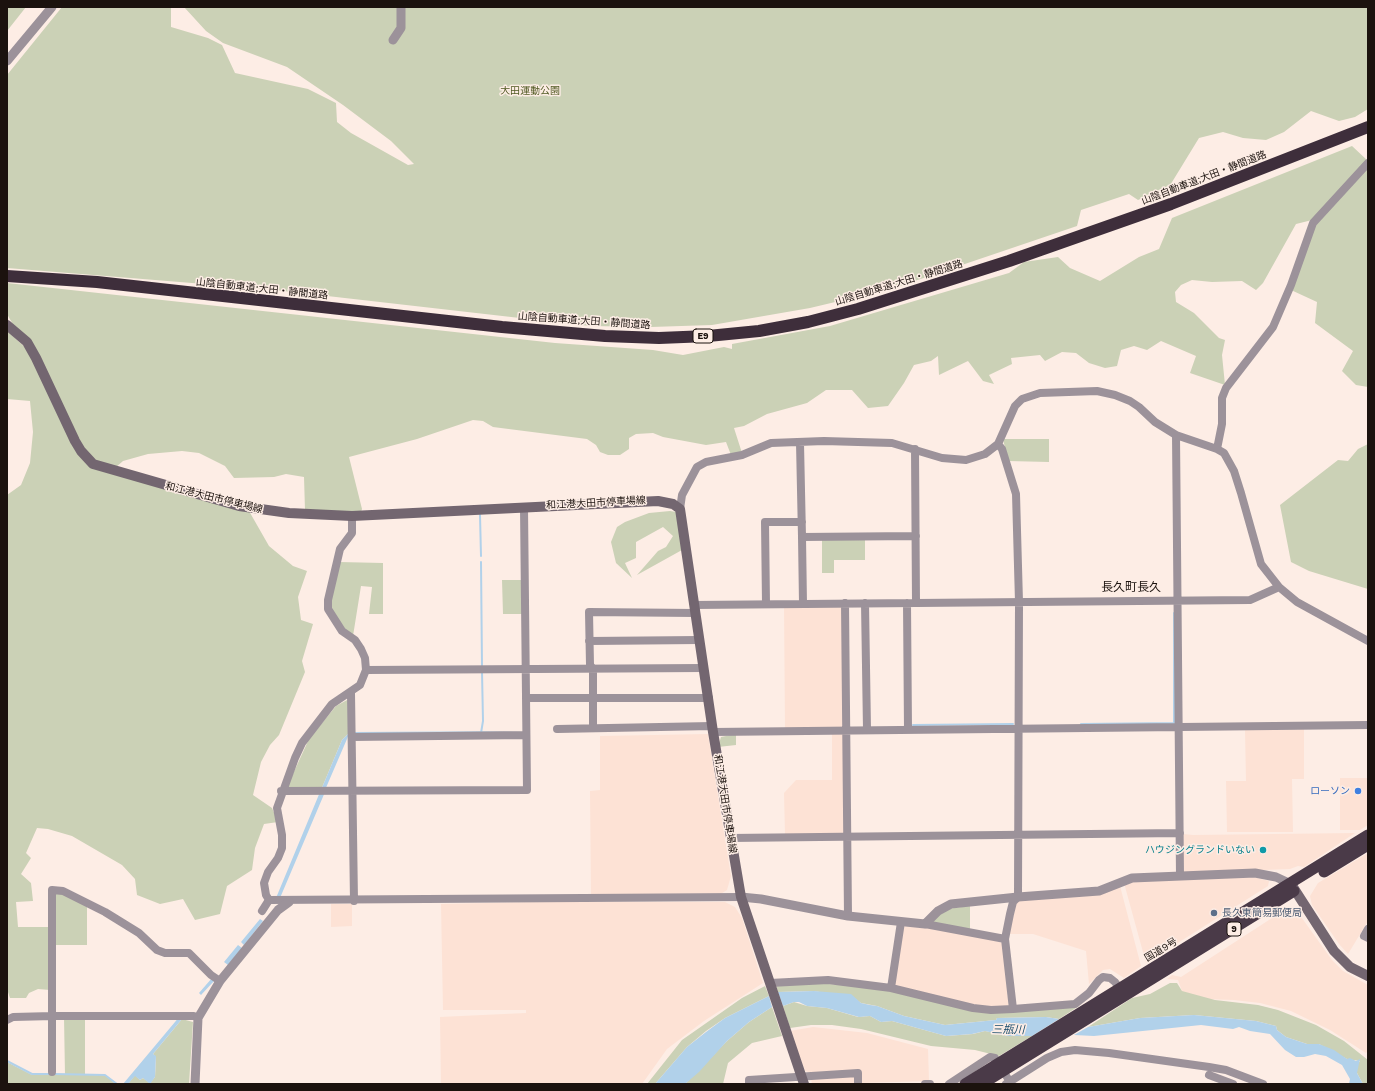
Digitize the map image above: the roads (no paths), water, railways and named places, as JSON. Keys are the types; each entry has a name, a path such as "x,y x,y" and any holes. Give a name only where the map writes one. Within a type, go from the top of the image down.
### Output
{"highway":[{"name":"山陰自動車道;大田・静間道路","path":"7,276 97,282 502,327 605,336 694,336 759,331 808,322 858,309 1002,264 1171,204 1368,127"},
{"name":"国道9号","path":"1293,887 1368,835"},
{"name":"国道9号","path":"965,1084 1040,1048 1119,994 1293,887 1368,845"},
{"name":"国道9号","path":"982,1084 1017,1052 1104,999 1119,994"}],"main road":[{"name":"和江港大田市停車場線","path":"7,324 27,342 78,446 93,464 239,506 289,513 352,516 524,506 658,501 673,504 680,509 694,609 740,898 771,985 802,1080"},
{"path":"1293,887 1334,951 1350,967 1368,976"}],"street":[{"path":"7,61 52,7"},
{"path":"393,40 401,28 401,7"},
{"path":"1217,449 1222,424 1222,398 1226,388 1273,326 1291,285 1313,223 1368,164"},
{"path":"680,509 682,495 696,467 706,462 742,455 771,443 824,441 892,443 942,458 966,460 985,454 998,444 1015,406 1022,399 1040,393 1097,391 1115,395 1139,407 1155,422 1176,435 1217,449 1228,458 1234,472 1261,564 1279,587 1297,602 1368,641"},
{"path":"1176,435 1180,875"},
{"path":"800,443 803,604"},
{"path":"998,444 1002,448 1016,494 1018,602 1018,897 1013,902 1005,939 1013,1009"},
{"path":"915,449 916,603"},
{"path":"281,792 527,790 524,506"},
{"path":"269,900 266,895 264,883 268,872 282,848 282,835 277,808 281,792 302,743 332,704 351,693 360,685 366,670 361,649 355,640 342,631 328,609 328,600 340,549 344,541 352,533 352,516"},
{"path":"766,604 765,522 802,522"},
{"path":"802,537 916,536"},
{"path":"593,728 593,669 590,665 589,612 694,609 766,604 1250,600 1279,587"},
{"path":"845,603 846,837 848,916"},
{"path":"865,603 867,730"},
{"path":"907,603 908,730"},
{"path":"589,641 699,640"},
{"path":"366,670 704,668"},
{"path":"351,693 354,901"},
{"path":"528,698 709,698"},
{"path":"557,728 1018,730 1368,725"},
{"path":"352,737 526,735"},
{"path":"730,838 1180,833"},
{"path":"926,924 938,911 951,904 1099,891 1132,878 1255,873 1276,877 1293,887"},
{"path":"52,1072 52,890 63,891 105,912 139,933 157,950 165,953 189,953 216,978"},
{"path":"269,900 289,902 761,899 848,916 926,924 1005,939"},
{"path":"262,911 269,900"},
{"path":"195,1084 198,1018 216,978 278,910 289,902"},
{"path":"891,988 901,922"},
{"path":"1368,929 1364,936 1368,938"},
{"path":"771,985 828,980 891,988 973,1008 992,1010 1075,1004 1089,993 1103,977 1110,978 1115,982 1119,994"},
{"path":"7,1020 13,1017 53,1016 194,1016 198,1018"},
{"path":"949,1084 990,1057 995,1058 1008,1083 1047,1058 1061,1052 1075,1050 1110,1052 1209,1071 1226,1070 1263,1084"},
{"path":"1208,1084 1209,1071"},
{"path":"1209,1071 1233,1084"},
{"path":"749,1084 748,1080 802,1080 858,1073 858,1084"},
{"path":"925,1084 930,1084"}],"water":[{"path":"524,731 353,735 353,732"},
{"path":"350,732 325,790 321,790 342,740"},
{"path":"320,792 325,792 280,898 276,898"},
{"path":"260,919 263,921 244,945 241,942"},
{"path":"238,945 242,948 228,965 224,962"},
{"path":"212,978 215,980 201,995 199,993"},
{"name":"三瓶川","path":"814,991 851,994 861,1003 877,1006 904,1016 945,1025 996,1020 997,1018 1046,1017 1059,1019 1032,1036 1008,1036 985,1031 972,1034 946,1036 892,1021 881,1022 870,1016 859,1017 827,1008 807,1006 799,1002 794,1002 783,1006 778,992"},
{"path":"769,996 772,1007 749,1022 727,1041 699,1072 685,1084 655,1084 687,1047 706,1032 725,1018"},
{"path":"1194,1015 1256,1021 1276,1026 1277,1030 1286,1037 1307,1044 1319,1044 1334,1050 1347,1059 1350,1058 1356,1061 1360,1059 1357,1073 1363,1084 1349,1084 1350,1079 1342,1065 1326,1056 1315,1054 1304,1057 1296,1057 1285,1050 1270,1034 1250,1031 1239,1027 1233,1029 1201,1025 1094,1036 1074,1035 1088,1027 1140,1018"},
{"path":"180,1016 182,1019 153,1054 156,1056 155,1077 150,1084 143,1078 140,1080 135,1076 128,1084 123,1084"}],"waterway":[{"path":"480,515 481,556"},
{"path":"481,562 482,667"},
{"path":"1081,724 1174,723 1174,613"},
{"path":"481,733 483,721 482,672"},
{"path":"913,725 1013,724"},
{"path":"7,1061 32,1074 49,1074"},
{"path":"55,1074 105,1075 117,1084"}],"place":[{"name":"ローソン","path":"1358,791"},
{"name":"ハウジングランドいない","path":"1263,850"},
{"name":"長久東簡易郵便局","path":"1214,913"}],"district":[{"name":"長久町長久","path":"1131,587"}],"park label":[{"name":"大田運動公園","path":"530,91"}]}
